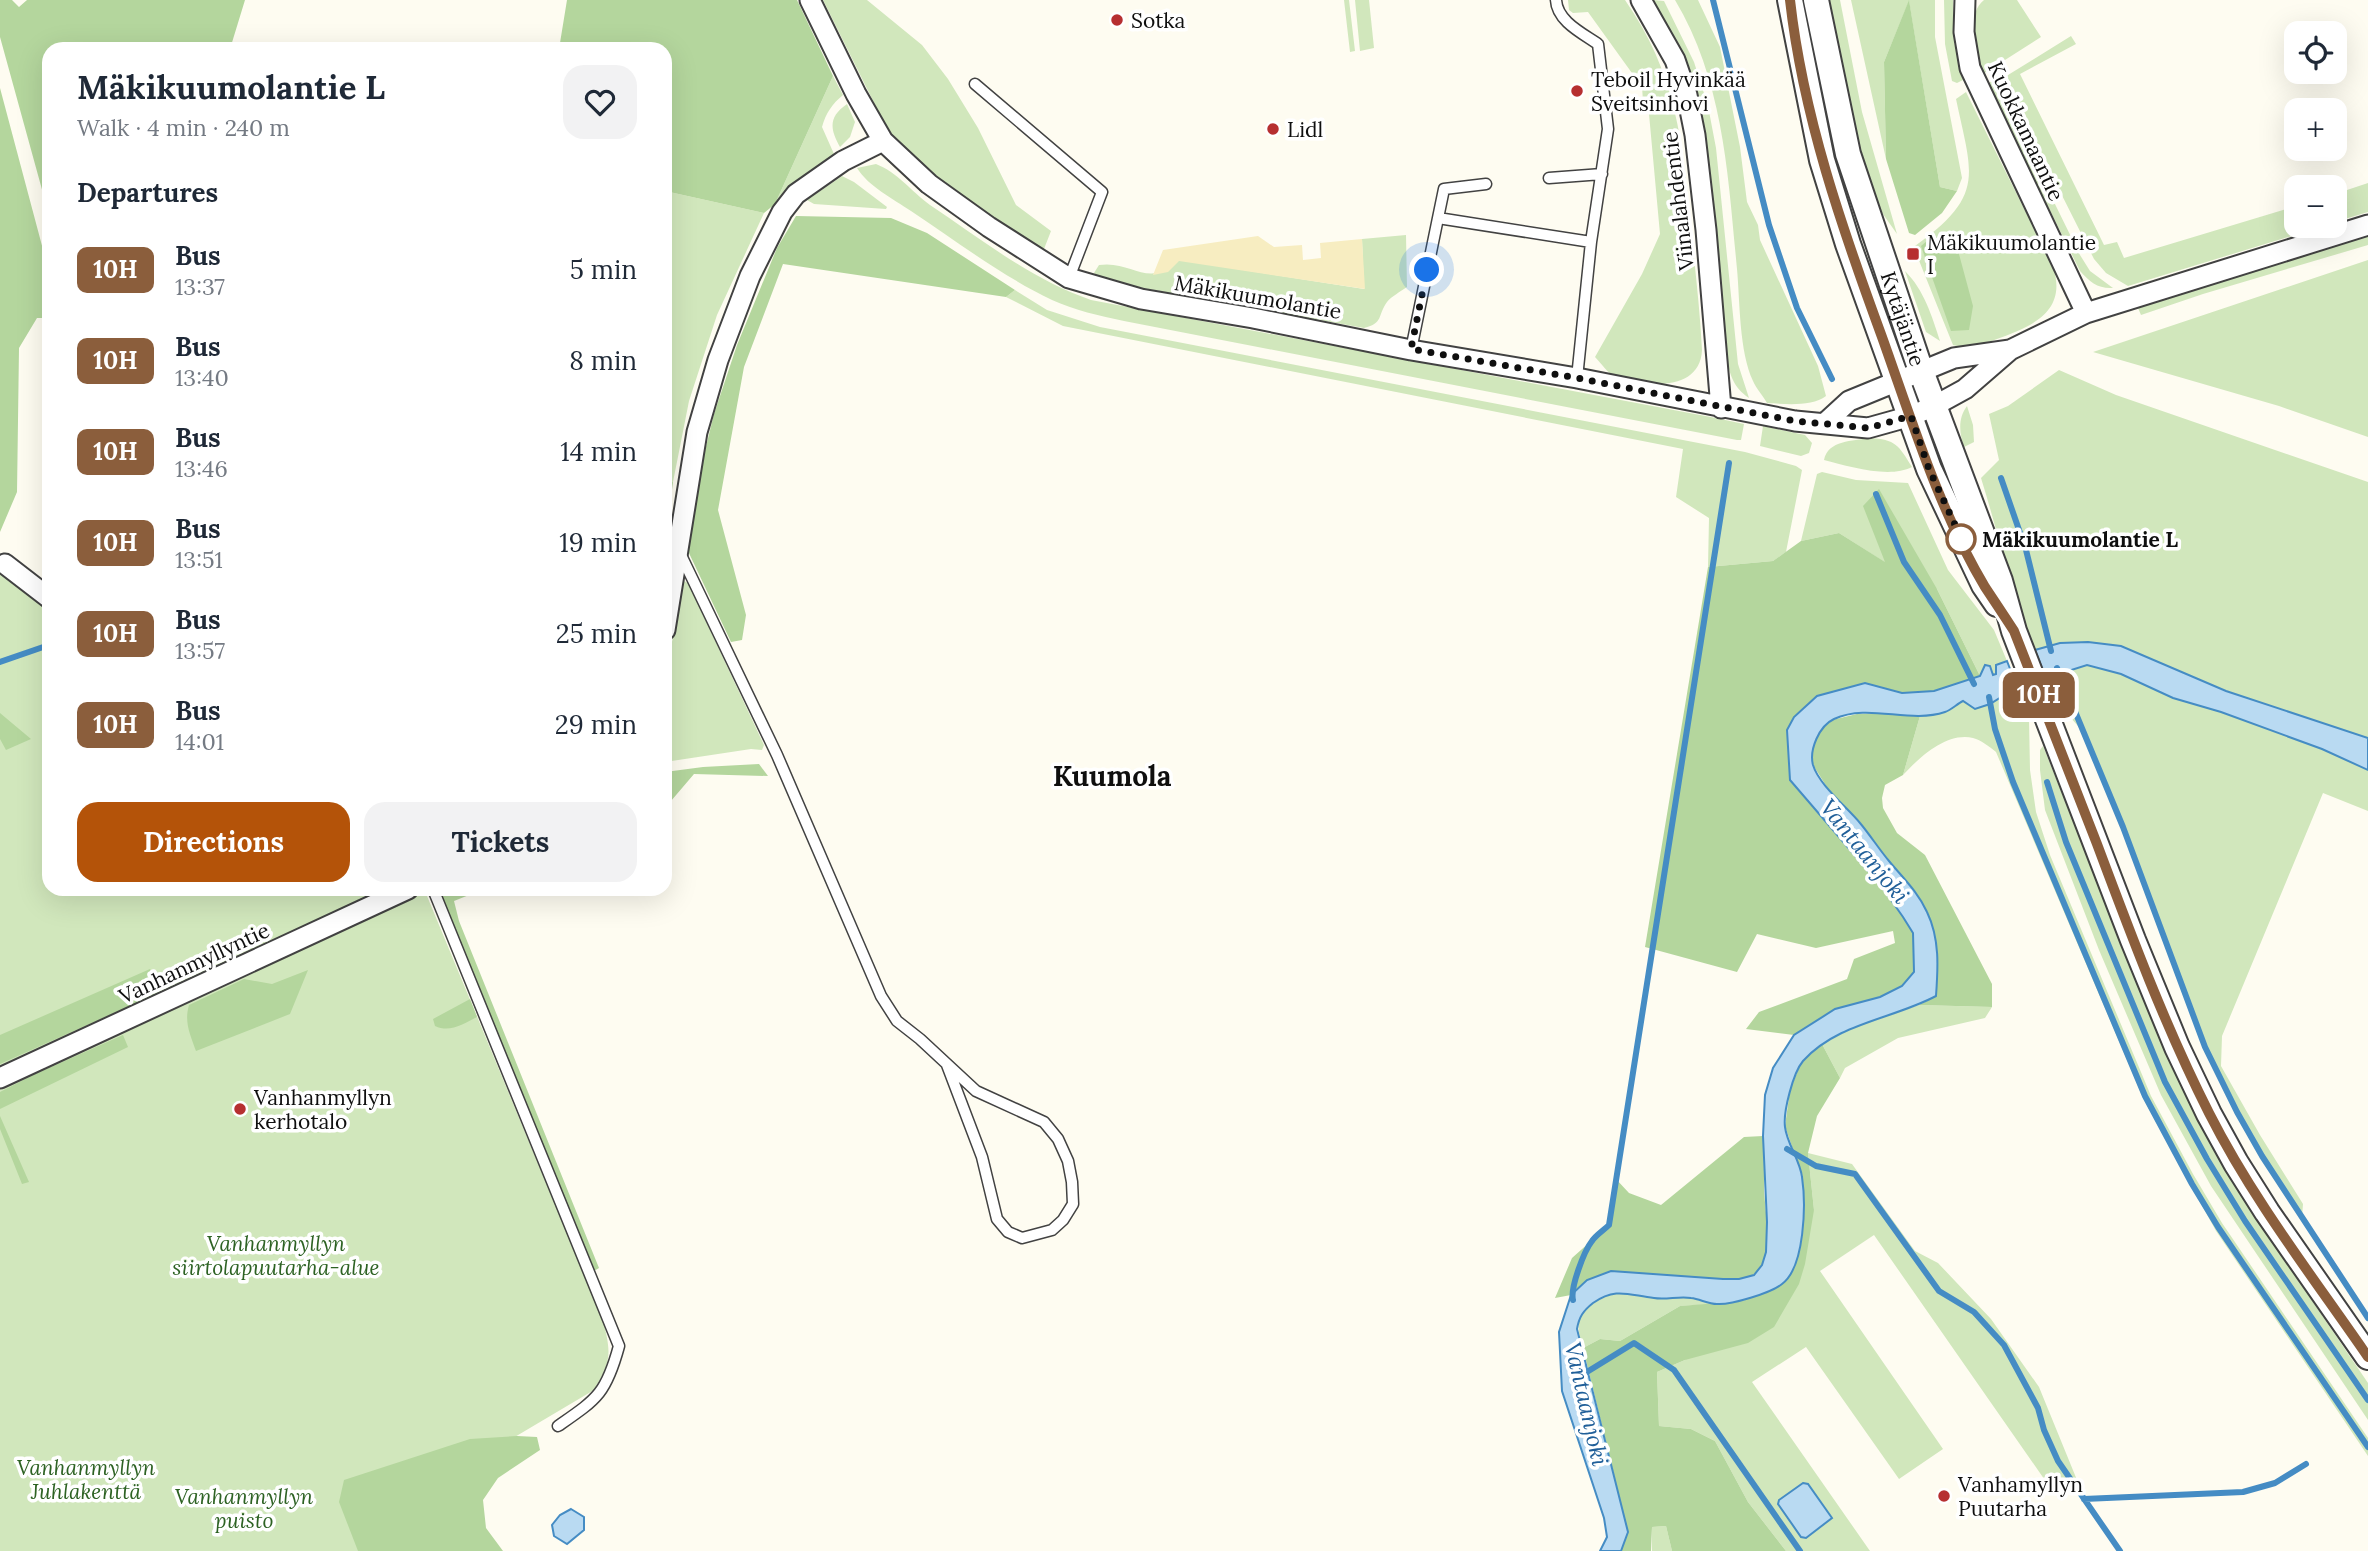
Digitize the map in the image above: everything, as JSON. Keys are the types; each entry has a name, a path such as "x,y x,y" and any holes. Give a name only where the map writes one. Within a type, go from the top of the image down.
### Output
{"street":[{"name":"Mäkikuumolantie","path":"810,0 856,94 883,141 929,184 989,227 1069,278 1141,299 1577,378 1721,408 1795,421 1825,422 1847,428 1868,428 1911,416 1934,406 1965,388 2010,350"},
{"name":"Viinalahdentie","path":"1641,0 1675,60 1687,95 1695,135 1721,408"},
{"name":"Kytäjäntie","path":"1790,0 1822,160 1848,244 1929,469 1984,585 2014,631"},
{"name":"Kytäjäntie","path":"1816,0 1818,20 1848,154 1921,371 1986,542 2014,631 2133,940 2177,1047 2236,1163 2368,1357"},
{"name":"Kuokkamaantie","path":"1965,0 1964,32 1970,68 2087,313"},
{"path":"672,582 696,432 718,360 764,244 796,194 843,161 883,141"},
{"path":"1825,422 1849,401 1954,358 2010,350 2087,313 2368,225"},
{"path":"5,564 42,593"},
{"name":"Vanhanmyllyntie","path":"0,1078 393,896"}],"lane":[{"path":"1556,0 1556,9 1561,17 1598,44 1608,129 1591,242 1577,378"},
{"path":"975,85 1102,192 1069,278"},
{"path":"1549,178 1602,174"},
{"path":"1411,349 1444,189 1486,184"},
{"path":"1437,218 1591,242"},
{"path":"677,547 777,755 881,996 897,1021 947,1065 976,1091 1044,1122 1058,1139 1068,1161 1073,1204 1063,1220 1052,1230 1022,1238 1008,1232 997,1219 982,1157 947,1065"},
{"path":"436,896 619,1346 611,1377 593,1401 558,1426"}],"green space":[{"path":"0,0 12,0 19,7 27,0 245,0 232,42 42,42 42,190 0,37"},
{"path":"567,0 797,0 833,76 775,204 764,213 672,193 672,42 560,42"},
{"path":"823,0 867,0 922,45 948,79 978,128 1016,205 1051,231 1044,249 1038,250 956,195 918,164 901,146 886,127"},
{"path":"1344,0 1349,0 1355,51 1350,52"},
{"path":"1355,0 1369,0 1374,48 1360,51"},
{"path":"1568,0 1625,0 1656,54 1666,82 1680,137 1684,166 1702,350 1699,364 1692,374 1681,380 1655,384 1627,380 1610,373 1595,357 1642,274 1660,234 1649,114 1643,101 1642,87 1588,12 1573,13 1569,10"},
{"path":"1653,0 1664,1 1694,62 1708,106 1716,148 1738,364 1749,398 1733,380 1726,356 1713,199 1700,120 1678,47"},
{"path":"1675,0 1698,0 1720,47 1740,147 1747,202 1758,225 1760,240 1818,366 1826,396 1820,400 1798,404 1767,403 1748,369 1721,130 1704,64"},
{"path":"1827,0 1840,0 1862,112 1897,234 1878,207 1865,179"},
{"path":"1851,0 1935,0 1935,37 1962,178 1957,191 1940,187 1909,1 1884,62 1886,159"},
{"path":"1909,0 1940,187 1957,191 1942,213 1915,235 1909,233 1886,159 1884,62"},
{"path":"1944,0 1953,0 1954,42 1963,80 1957,83 1952,81 1945,44"},
{"path":"1984,0 2017,0 2041,37 1983,74 1974,25 1978,7"},
{"path":"2071,36 2076,44 2020,74 2104,245 2117,242 2124,258 2284,210 2285,238 2128,286 2106,273 2094,259 2005,82 2008,75"},
{"path":"833,76 843,95 830,109 822,127 834,154 807,173 775,204"},
{"path":"1994,80 2080,255 2090,271 2113,288 2095,284 2080,271 1987,84"},
{"path":"0,88 42,246 42,318 37,318 19,348 17,492 0,532"},
{"path":"1966,92 2053,267 2056,283 2051,306 2034,323 1997,339 1964,346 1953,345 1915,246 1954,212 1968,182 1969,165 1956,99"},
{"path":"847,104 855,122 850,137 840,147 834,135 833,124 836,114"},
{"path":"876,164 891,172 930,205 1007,258 1048,282 1091,300 1744,424 1741,440 1078,310 1033,291 881,192 857,168"},
{"path":"842,176 854,182 887,207 886,209 814,204 807,200"},
{"path":"2368,183 2368,212 2347,218 2347,190"},
{"path":"672,193 764,213 717,315 689,401 673,482"},
{"path":"796,216 891,218 927,233 1015,290 1006,297 783,264 744,367 718,510 746,615 742,640 731,642 688,551 700,471 714,414 737,345 777,248"},
{"path":"1406,235 1407,287 1387,302 1375,324 1364,328 1115,283 1100,279 1094,273 1099,265 1111,265 1158,273 1179,260 1364,289 1362,239"},
{"path":"1933,236 1956,243 1973,306 1969,330 1951,331 1921,246"},
{"path":"2368,236 2368,245 2141,315 2138,308 2169,296"},
{"path":"2368,260 2368,437 2279,406 2093,352"},
{"path":"1905,271 1922,295 1940,341 1926,332"},
{"path":"1015,290 1047,310 1100,327 1745,452 1796,466 1802,470 1786,552 1773,561 1708,567 1709,518 1676,497 1683,449 1063,326 1006,297"},
{"path":"2059,370 2116,395 2368,482 2368,738 2226,691 2121,646 2060,643 2035,650 1981,478 1999,460 1989,414 2008,406"},
{"path":"1967,406 1973,425 1974,442 1964,447 1960,425"},
{"path":"1763,426 1805,435 1812,443 1809,453 1801,456 1760,446"},
{"path":"1869,438 1896,445 1912,467 1880,472 1824,460 1826,453 1836,445"},
{"path":"1822,472 1856,480 1908,483 1948,570 1994,630 2007,661 1996,665 1996,674 1980,676 1937,589 1886,563 1839,533 1801,541 1817,474"},
{"path":"1879,489 1937,589 1980,676 1934,691 1902,693 1865,683 1787,730 1790,780 1882,887 1903,917 1913,933 1914,972 1902,986 1880,997 1835,1009 1794,1035 1746,1029 1759,1012 1847,979 1854,959 1895,943 1893,931 1816,948 1757,934 1737,972 1645,947 1708,567 1773,561 1801,541 1839,533 1885,562 1863,506"},
{"name":"Vanhanmyllyn siirtolapuutarha-alue","path":"0,573 42,605 42,896 427,896 603,1320 608,1356 594,1390 427,1489 448,1551 0,1551"},
{"path":"684,581 688,583 764,745 762,750 751,749 672,761 672,642 681,585"},
{"path":"2087,665 2121,674 2173,698 2221,712 2322,749 2368,770 2368,811 2323,793 2222,1036 2221,1066 2303,1204 2302,1217 2237,1112 2205,1047 2123,827 2085,734 2055,700 2046,678"},
{"path":"2017,687 2029,718 2030,770 2036,812 2050,855 2151,1096 2222,1223 2368,1438 2368,1456 2216,1231 2144,1100 1996,752 1973,738 1953,739 1925,754 1903,775 1920,716 1946,712 1963,700 1975,709 1990,704"},
{"path":"0,713 31,739 6,750 0,739"},
{"path":"1857,714 1920,716 1903,775 1885,785 1883,808 1897,833 1925,855 1992,984 1992,1007 1919,1005 1936,996 1937,943 1915,891 1860,822 1830,792 1813,765 1813,746 1821,730 1832,720"},
{"path":"2043,746 2164,1048 2199,1122 2262,1227 2368,1383 2368,1420 2211,1186 2161,1095 2099,950 2045,810 2040,770 2040,750"},
{"path":"759,764 768,776 694,774 672,800 672,771"},
{"path":"466,896 454,901 459,921 599,1268 594,1271 449,921 442,898"},
{"path":"150,969 161,992 0,1064 0,1035"},
{"path":"308,970 290,1014 196,1051 187,1023 189,1005 244,979 272,984"},
{"path":"470,999 477,1017 451,1028 435,1026 433,1019"},
{"path":"1919,1005 1992,1007 1985,1018 1898,1038 1845,1068 1840,1078 1822,1044 1859,1025"},
{"path":"123,1035 128,1047 0,1109 0,1092"},
{"path":"1822,1044 1840,1078 1817,1116 1808,1153 1814,1210 1799,1284 1774,1327 1748,1343 1685,1360 1657,1372 1659,1426 1691,1429 1715,1441 1748,1502 1786,1551 1672,1551 1666,1526 1652,1527 1651,1551 1621,1551 1628,1532 1583,1348 1600,1339 1620,1341 1680,1306 1743,1301 1783,1284 1802,1176 1785,1126 1790,1090 1801,1063"},
{"path":"0,1116 29,1182 22,1184 0,1129"},
{"path":"1763,1136 1767,1247 1765,1258 1754,1274 1743,1278 1723,1279 1611,1271 1587,1280 1571,1295 1555,1298 1572,1258 1609,1225 1615,1178 1629,1193 1661,1205 1744,1137"},
{"path":"1808,1153 1852,1164 1915,1251 1938,1263 1991,1319 2039,1387 2077,1480 2049,1486 1874,1235 1820,1271 1943,1449 1899,1479 1806,1347 1752,1382 1870,1551 1786,1551 1748,1502 1715,1441 1691,1429 1659,1426 1657,1372 1685,1360 1814,1210"},
{"path":"1608,1293 1656,1298 1690,1297 1716,1304 1680,1306 1620,1341 1600,1339 1583,1348 1579,1321 1586,1310"},
{"path":"537,1437 540,1450 498,1478 483,1500 486,1528 503,1551 358,1551 339,1502 344,1480 470,1439"},
{"path":"1666,1526 1672,1551 1652,1551 1652,1527"}],"sand":[{"path":"1258,236 1274,247 1302,245 1303,260 1321,258 1320,243 1362,239 1365,289 1179,261 1168,272 1153,275 1163,250"}],"water":[{"path":"2088,642 2121,646 2226,691 2368,738 2368,770 2322,749 2221,712 2173,698 2121,674 2087,665 2046,678 2035,650 2060,643"},
{"name":"Vantaanjoki","path":"2007,661 2017,687 1990,704 1975,709 1963,701 1947,711 1931,715 1847,715 1829,722 1816,739 1812,759 1816,773 1864,828 1915,892 1927,912 1936,943 1936,996 1832,1038 1817,1048 1799,1067 1785,1120 1786,1133 1802,1177 1802,1234 1795,1264 1790,1276 1782,1284 1760,1295 1723,1304 1686,1298 1609,1295 1593,1303 1582,1315 1577,1329 1628,1532 1621,1551 1600,1551 1607,1537 1604,1518 1562,1391 1559,1332 1571,1295 1587,1280 1611,1271 1723,1279 1754,1275 1762,1265 1766,1252 1763,1136 1765,1095 1773,1068 1794,1035 1835,1009 1880,997 1902,986 1914,972 1913,933 1903,917 1882,887 1790,780 1787,730 1794,717 1817,696 1865,683 1902,693 1934,691 1980,676 1985,665 1990,666 1993,675 1996,674 1996,665"},
{"path":"1803,1483 1808,1484 1832,1518 1806,1538 1801,1537 1778,1504 1779,1500"},
{"path":"571,1509 584,1517 584,1530 567,1544 554,1536 552,1525 560,1515"}],"waterway":[{"path":"1713,0 1769,225 1797,308 1832,379"},
{"path":"1573,1300 1576,1279 1585,1253 1594,1239 1609,1225 1729,463"},
{"path":"2001,478 2026,550 2051,651"},
{"path":"1876,494 1904,562 1940,615 1974,684"},
{"path":"0,662 42,647"},
{"path":"2057,668 2123,827 2205,1047 2262,1156 2368,1318"},
{"path":"1989,697 1995,729 2013,782 2145,1096 2218,1227 2368,1447"},
{"path":"2047,782 2066,842 2165,1082 2245,1221 2368,1400"},
{"path":"1787,1149 1816,1166 1855,1174 1939,1291 1974,1312 2004,1345 2038,1408 2044,1430 2058,1461 2120,1551"},
{"name":"Vantaanjoki","path":"1582,1375 1634,1343 1674,1370 1800,1551"},
{"path":"2084,1499 2243,1492 2275,1483 2306,1464"}],"bus line":[{"name":"10H","path":"1790,0 1805,86 1822,160 1848,244 1929,469 1984,585 2014,631 2133,940 2177,1047 2209,1114 2267,1212 2368,1357"}],"place":[{"name":"Sotka","path":"1117,20"},
{"name":"Teboil Hyvinkää Sveitsinhovi","path":"1577,91"},
{"name":"Lidl","path":"1273,129"},
{"name":"Mäkikuumolantie I","path":"1913,254"},
{"name":"Mäkikuumolantie L","path":"1961,539"},
{"name":"Vanhanmyllyn kerhotalo","path":"240,1109"},
{"name":"Vanhamyllyn Puutarha","path":"1944,1496"}],"district":[{"name":"Kuumola","path":"1112,776"}],"route":[{"path":"1427,270 1411,349 1577,378 1721,408 1795,421 1825,422 1847,428 1868,428 1911,416 1929,469 1964,544 1961,539"}],"park label":[{"name":"Vanhanmyllyn Juhlakenttä","path":"86,1479"},
{"name":"Vanhanmyllyn puisto","path":"244,1508"}]}
